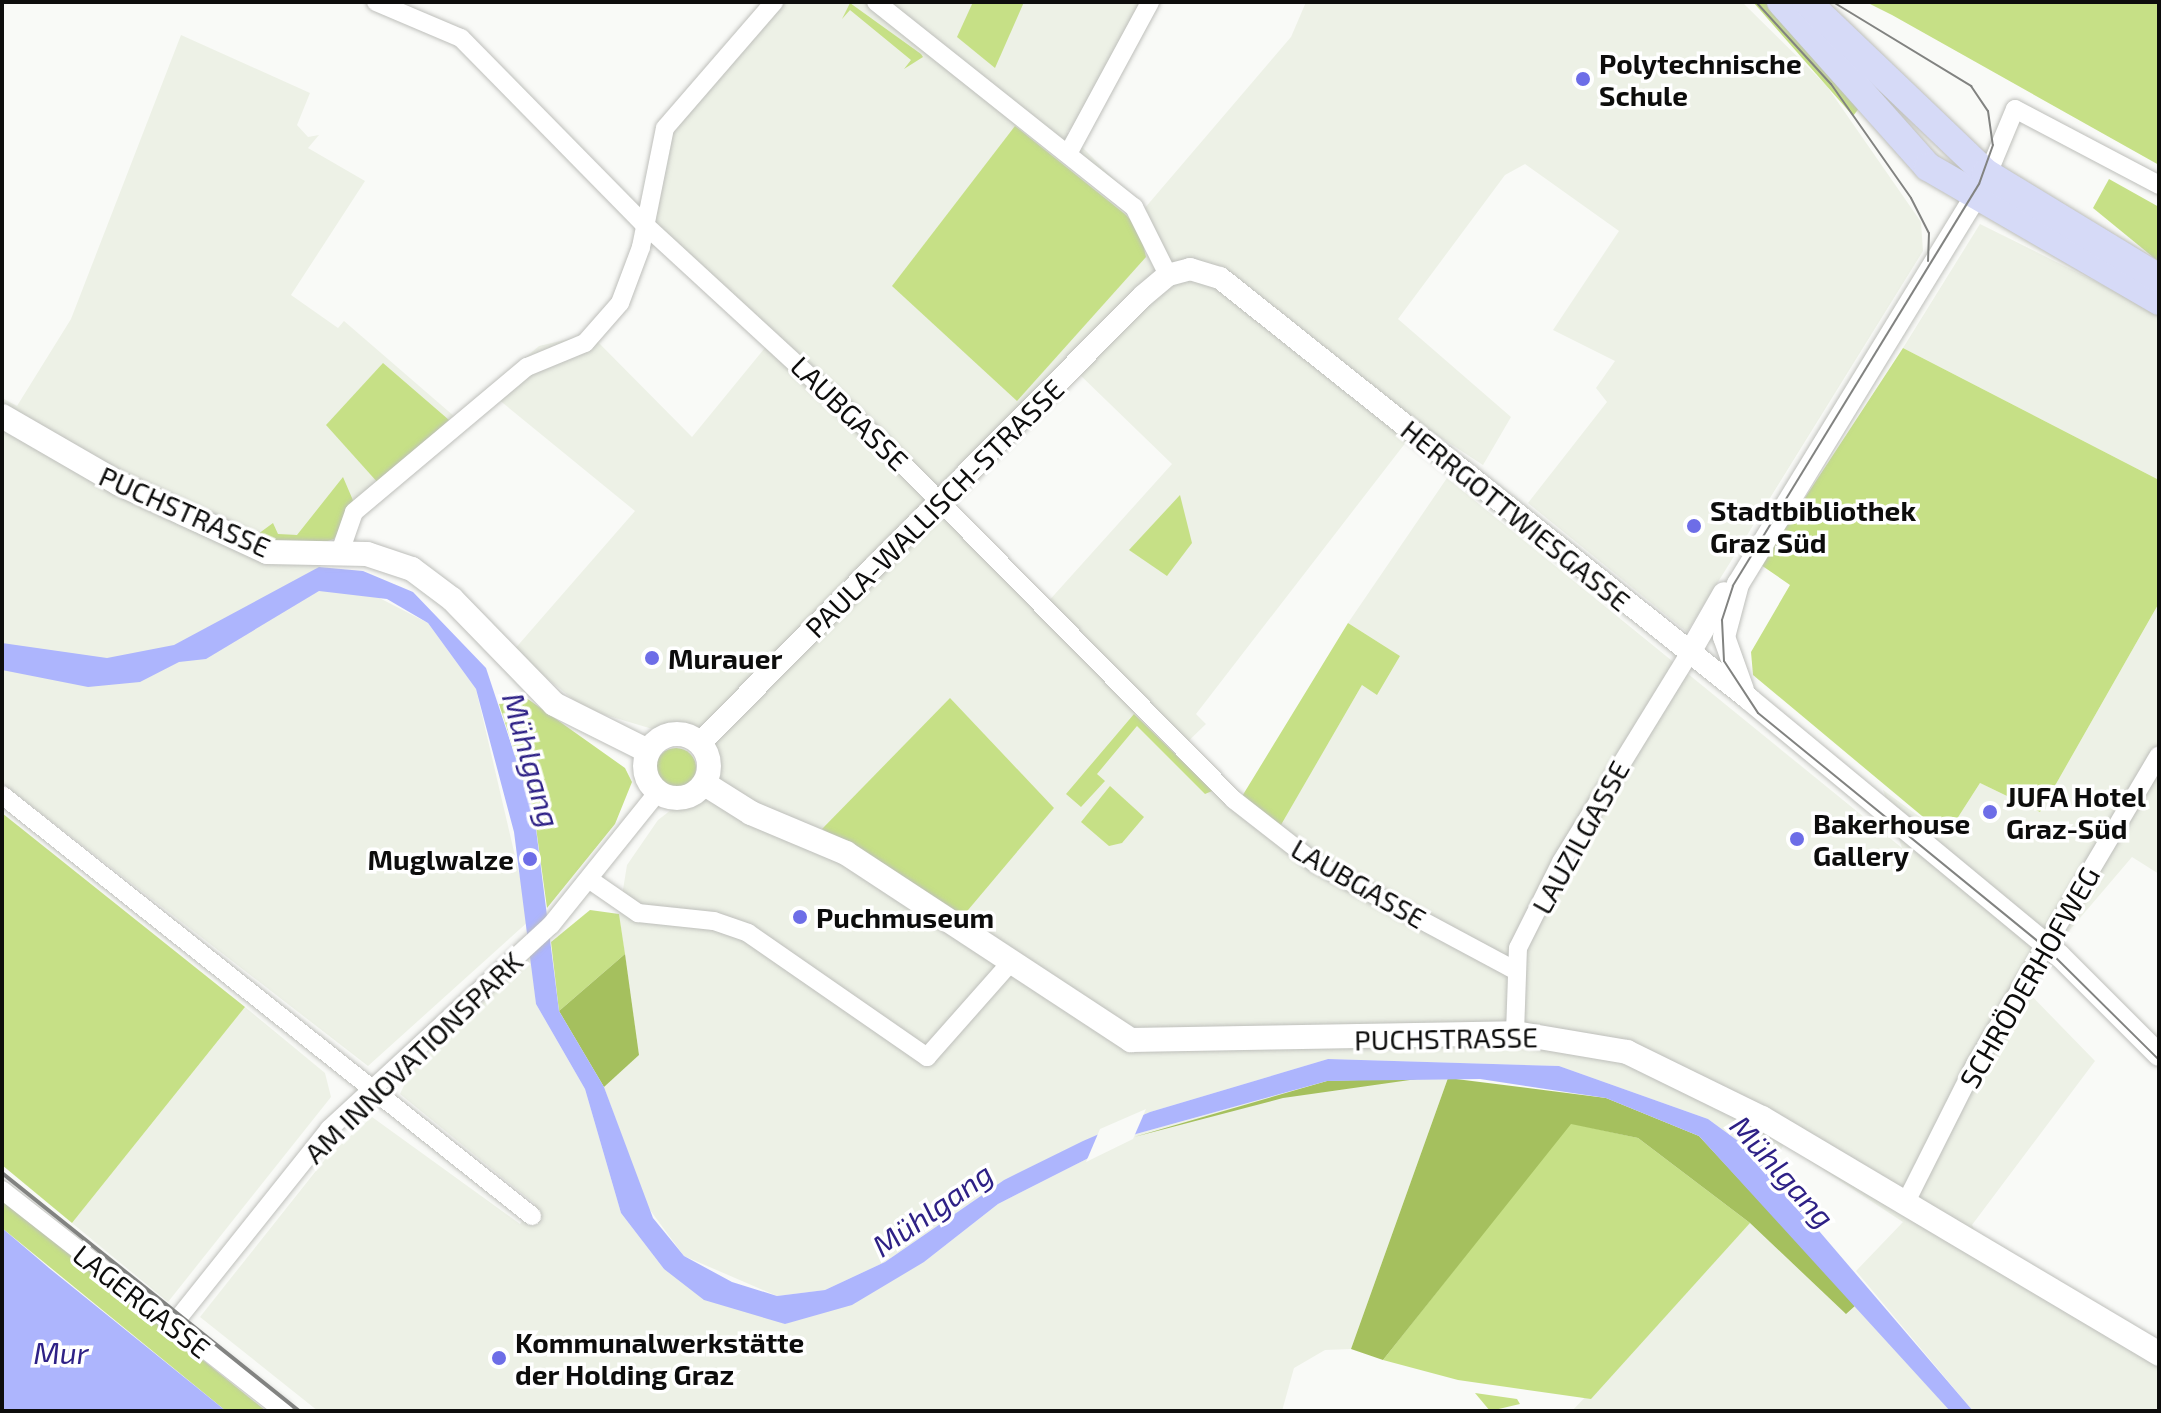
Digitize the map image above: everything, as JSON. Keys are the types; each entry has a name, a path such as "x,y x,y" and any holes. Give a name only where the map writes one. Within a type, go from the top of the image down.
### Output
{"main road":[{"path":"1781,2 1897,138 2159,278"},
{"path":"1807,2 1982,186 2159,301"},
{"name":"PUCHSTRASSE","path":"2,416 118,483 267,552 367,554 433,583 554,704 648,751"},
{"path":"667,735 700,743 710,766 705,784 679,798 658,792 645,772 648,751 667,735"},
{"name":"PUCHSTRASSE","path":"705,784 751,813 846,853 1104,1027 1154,1045 1515,1033 1592,1043 1667,1068 1906,1202 2159,1354"}],"street":[{"name":"LAUBGASSE","path":"376,2 461,38 643,223 724,291 941,502 1234,800 1315,863 1513,969"},
{"path":"340,552 354,512 527,367 592,336 620,303 666,125 774,2"},
{"path":"1069,152 1150,2"},
{"path":"881,4 1069,152 1142,216 1168,275"},
{"path":"1982,186 2015,109 2159,185"},
{"name":"LAUZILGASSE","path":"1515,1033 1513,969 1561,862 1982,186"},
{"name":"HERRGOTTWIESGASSE","path":"1168,275 1190,269 1220,278 1749,699 2048,945 2159,1055"},
{"name":"PAULA-WALLISCH-STRASSE","path":"700,743 1168,275"},
{"name":"LAUZILGASSE","path":"1725,653 1728,607 1754,555"},
{"path":"1689,654 1715,659 1725,653 1749,699"},
{"name":"SCHRÖDERHOFWEG","path":"1906,1202 1975,1065 2159,755"},
{"name":"AM INNOVATIONSPARK","path":"172,1326 329,1129 551,925 593,882 658,792"},
{"path":"2,795 369,1091 532,1216"},
{"path":"593,882 638,913 714,921 748,933 927,1057 1011,962"},
{"name":"LAGERGASSE","path":"2,1190 284,1411"}],"shaded area":[{"path":"774,2 1140,2 1083,118 1067,132 1144,209 1291,37 1306,2 1742,2 1826,85 1921,222 1923,251 1687,632 1528,503 1607,402 1596,388 1615,361 1553,330 1619,231 1525,164 1505,175 1398,319 1511,417 1483,465 1420,424 1196,714 1206,724 1175,754 1271,841 1362,685 1400,656 1348,623 1447,478 1902,848 1883,790 1946,836 1980,783 2040,812 2159,603 2159,874 2132,857 2022,986 2095,1061 1972,1225 1994,1266 2159,1358 2159,1411 1973,1411 1856,1271 1903,1222 1784,1144 1767,1176 1749,1149 1708,1119 1559,1066 1328,1059 1150,1112 1004,1180 885,1262 825,1290 777,1296 684,1256 647,1206 604,1087 639,1055 619,914 627,865 658,820 705,784 710,766 700,743 585,709 513,651 635,511 498,399 353,515 340,552 319,567 428,623 476,689 530,920 368,1066 2,783 2,398 17,406 71,319 181,35 310,93 297,125 308,137 319,135 308,148 365,181 291,295 338,328 344,321 455,417 539,346 590,334 692,437 773,338 643,223 663,133","holes":["1077,372 1172,464 1046,604 951,503","1054,808 962,915 822,828"]},
{"path":"1980,224 2159,313 2159,480 1903,348"},
{"path":"531,956 536,1004 585,1089 621,1213 664,1269 785,1324 924,1262 998,1204 1136,1134 1327,1081 1448,1078 1351,1349 1325,1350 1294,1368 1282,1411 318,1411 200,1317 327,1157 372,1117 520,1224 535,1204 400,1094 410,1073"},
{"path":"245,1007 325,1073 331,1097 168,1302 72,1223"},
{"path":"1750,1223 1845,1313 1856,1305 1950,1411 1572,1411"}],"green space":[{"path":"973,2 1024,2 995,68 957,37"},
{"path":"1753,2 1768,2 1860,107 1853,116"},
{"path":"1866,2 2159,2 2159,165 1892,15"},
{"path":"850,3 923,57 904,69 911,60 850,10 842,19"},
{"path":"1015,126 1126,215 1140,231 1146,257 1017,401 892,286"},
{"path":"2109,179 2159,207 2159,262 2093,208"},
{"path":"1903,348 2159,480 2159,603 2040,812 1980,783 1946,836 1753,675 1751,652 1790,585 1761,565"},
{"path":"383,363 449,420 379,484 326,425"},
{"path":"343,477 355,505 334,539 301,549 254,537 273,523 278,534 297,535"},
{"path":"1180,495 1192,543 1167,576 1129,550"},
{"path":"1348,623 1400,656 1377,695 1362,685 1278,830 1241,798"},
{"path":"525,697 625,768 632,782 615,824 547,908 534,813 499,704"},
{"path":"950,698 1054,808 963,916 822,829"},
{"path":"1134,714 1212,791 1205,794 1137,726 1097,774 1105,781 1081,807 1066,794"},
{"path":"676,748 690,754 696,768 690,782 676,788 662,782 656,768 662,754"},
{"path":"1110,786 1144,817 1122,843 1109,846 1081,822"},
{"path":"2,813 245,1007 72,1223 2,1165"},
{"path":"590,910 619,914 625,954 559,1011 551,942"},
{"path":"625,954 639,1055 604,1087 559,1011"},
{"path":"1424,1078 1283,1098 1134,1137 1327,1081"},
{"path":"1448,1078 1606,1098 1699,1136 1856,1305 1846,1314 1750,1223 1638,1138 1571,1124 1383,1360 1351,1349"},
{"path":"1570,1123 1638,1138 1750,1223 1591,1399 1458,1380 1383,1360"},
{"path":"2,1200 266,1411 226,1411 2,1228"},
{"path":"1475,1393 1517,1399 1520,1404 1490,1411"}],"water":[{"name":"Mühlgang","path":"319,567 363,571 413,592 486,668 534,813 559,1011 604,1087 653,1218 684,1256 732,1282 777,1296 825,1290 885,1262 1004,1180 1083,1141 1150,1112 1328,1059 1559,1066 1708,1119 1749,1149 1973,1411 1950,1411 1699,1136 1606,1098 1480,1079 1327,1081 1136,1134 998,1204 924,1262 852,1305 785,1324 704,1300 664,1269 621,1213 585,1089 536,1004 514,832 476,689 428,623 387,599 319,591 206,659 179,662 140,682 88,687 2,670 2,643 107,658 174,645"},
{"name":"Mur","path":"2,1228 49,1268 226,1411 2,1411"}],"pier":[{"path":"1146,1109 1133,1139 1086,1162 1100,1129"}],"tram line":[{"path":"1756,2 1831,84 1911,198 1929,233 1928,261"},
{"path":"1833,2 1971,86 1988,111 1993,145 1979,184 1733,586 1722,620 1724,661 1758,713 2046,948 2159,1060"}],"railway":[{"path":"2,1173 299,1411"}],"place":[{"name":"Polytechnische Schule","path":"1583,79"},
{"name":"Stadtbibliothek Graz Süd","path":"1694,526"},
{"name":"Murauer","path":"652,658"},
{"name":"JUFA Hotel Graz-Süd","path":"1990,812"},
{"name":"Bakerhouse Gallery","path":"1797,839"},
{"name":"Muglwalze","path":"530,859"},
{"name":"Puchmuseum","path":"800,917"},
{"name":"Kommunalwerkstätte der Holding Graz","path":"499,1358"}]}
